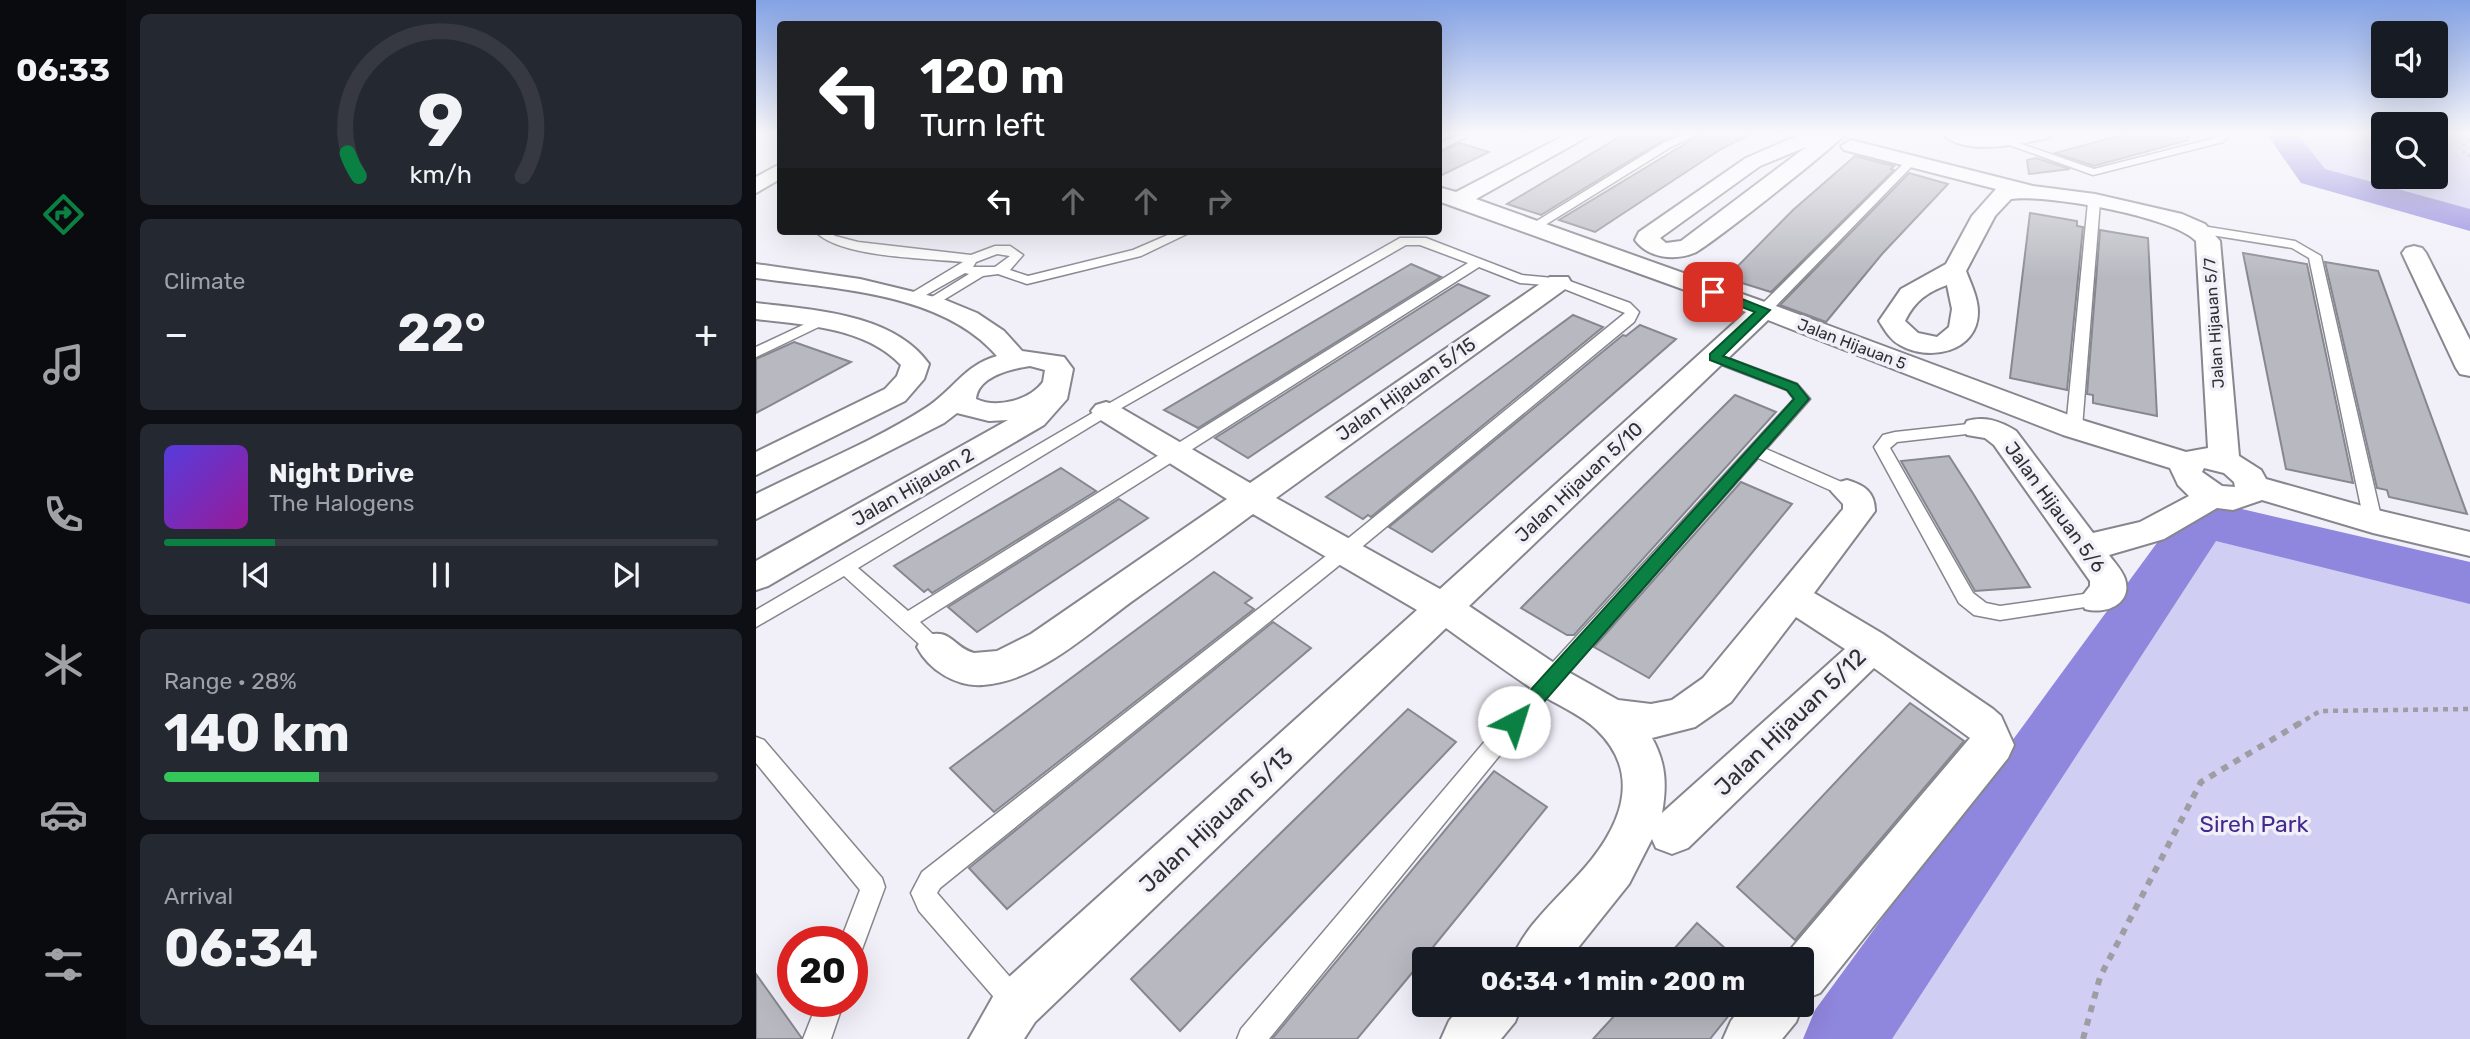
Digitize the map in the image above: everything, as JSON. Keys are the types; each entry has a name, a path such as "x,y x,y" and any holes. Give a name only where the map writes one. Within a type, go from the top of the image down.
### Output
{"street":[{"path":"1449,196 1480,181"},
{"path":"1724,181 1647,237 1649,243 1668,251 1687,248 1776,181"},
{"path":"1992,181 2172,219 2196,229"},
{"path":"1714,188 1752,199"},
{"path":"1954,271 1997,199 2004,194 2025,190"},
{"name":"Jalan Hijauan 5","path":"1449,196 1764,310 2074,428 2187,463"},
{"name":"Jalan Hijauan 5/7","path":"2196,229 2208,241 2224,460"},
{"path":"2414,253 2470,368"},
{"path":"756,271 922,300 955,310 981,324 1006,345 1015,360"},
{"path":"756,290 784,275"},
{"name":"Jalan Hijauan 5/15","path":"936,647 961,667 982,670 1015,661 1044,645 1559,282"},
{"name":"Jalan Hijauan 5/10","path":"1444,608 1764,310"},
{"path":"756,311 822,320 897,345 915,364 910,379 895,395 756,465"},
{"path":"756,509 934,416 961,396 973,378 985,370 1030,358 1054,363 1059,369 1057,385 1034,402 1000,412 971,410 963,404 961,396"},
{"name":"Jalan Hijauan 2","path":"756,577 1034,418 1053,399 1057,385"},
{"path":"1106,411 1173,453 1444,608 1549,680 1611,717 1642,758 1646,794 1615,867 1546,947"},
{"name":"Jalan Hijauan 5/6","path":"1978,428 1993,429 2005,438 2084,547 2110,585 2105,596 2098,598"},
{"path":"2253,486 2246,496 2236,498 2213,495 2193,483 2185,469 2187,463 2202,457 2224,460 2244,471 2253,486 2372,522 2470,544"},
{"path":"1611,717 1651,721 1681,715 1717,690 1859,511 1859,500 1847,491"},
{"path":"2084,547 2140,537 2168,526 2213,495"},
{"name":"Jalan Hijauan 5/12","path":"1672,833 1854,666 1871,645 1792,597"},
{"name":"Jalan Hijauan 5/13","path":"1006,1022 1444,608"},
{"path":"1814,961 1993,746 1987,728 1979,720 1871,645"},
{"path":"1467,1039 1486,1017"},
{"path":"1749,1039 1767,1017"}],"lane":[{"path":"1533,227 1607,181"},
{"path":"1764,310 1892,181"},
{"path":"2074,428 2094,202"},
{"path":"2196,229 2295,245 2308,249 2315,256 2372,522"},
{"path":"826,235 831,239 858,246 969,263 980,272"},
{"path":"998,270 1027,280 1137,253 1178,235"},
{"path":"756,619 1106,411 1404,241 1422,241 1524,280 1559,282 1625,306 1632,316 1346,550 931,880 923,893 1006,1022"},
{"path":"995,250 1015,252 1016,259 998,270 980,272 922,300 969,263 995,250"},
{"path":"908,620 1477,263"},
{"path":"756,353 822,320"},
{"path":"1251,1039 1549,680 1800,403 1801,394 1792,387 1714,357"},
{"path":"1978,428 1895,437 1882,447 1966,598 1980,610 2000,613 2098,598"},
{"path":"1757,451 1847,491"},
{"path":"845,567 936,647"},
{"path":"759,755 873,887 858,926"},
{"path":"817,1039 825,1017"}],"path":[{"path":"2083,1039 2100,977 2202,782 2320,711 2470,709"}],"green space":[{"path":"2333,181 2371,181 2371,189 2448,189 2448,181 2470,181 2470,220"},
{"name":"Sireh Park","path":"2203,519 2470,583 2470,1039 1844,1039"}],"building":[{"path":"1545,181 1596,181 1541,215 1507,204"},
{"path":"1623,181 1672,181 1595,232 1559,220"},
{"path":"1826,181 1882,181 1771,292 1726,278 1793,210"},
{"path":"1901,181 1948,184 1882,254 1826,322 1780,305"},
{"path":"2030,213 2077,221 2077,226 2083,227 2067,390 2010,378"},
{"path":"2100,230 2148,238 2157,416 2093,403 2093,395 2087,394"},
{"path":"2243,253 2307,264 2353,483 2286,469"},
{"path":"2325,262 2378,271 2467,514 2389,497 2387,490 2377,488"},
{"path":"1411,264 1441,277 1198,428 1164,410"},
{"path":"1458,284 1489,296 1248,458 1215,438"},
{"path":"1573,315 1603,327 1371,517 1368,515 1363,519 1326,497"},
{"path":"1640,325 1676,339 1432,552 1389,527 1623,335 1626,336"},
{"path":"794,342 851,362 756,413 756,359"},
{"path":"1735,395 1776,412 1574,635 1567,635 1521,608"},
{"path":"1949,456 2030,587 1975,591 1901,461"},
{"path":"1061,468 1096,491 932,593 928,589 924,592 894,566"},
{"path":"1741,482 1792,504 1649,678 1594,647"},
{"path":"1119,499 1148,518 977,632 948,607"},
{"path":"1214,572 1252,598 1245,603 1254,609 994,812 950,768"},
{"path":"1273,622 1311,648 1007,909 969,868"},
{"path":"1910,703 1964,741 1795,940 1737,887"},
{"path":"1408,709 1456,742 1180,1031 1131,979"},
{"path":"1494,771 1547,807 1433,947 1412,947 1412,973 1357,1039 1272,1039"},
{"path":"1697,923 1724,947 1676,947"},
{"path":"756,974 777,1003 777,1017 787,1017 801,1039 756,1039"},
{"path":"1613,1017 1728,1017 1710,1039 1593,1039"}],"waterway":[{"path":"2333,181 2470,220"},
{"path":"1844,1039 2203,519 2470,583"}],"route":[{"path":"1514,722 1802,399 1801,394 1792,387 1714,357 1764,310 1713,292"}]}
